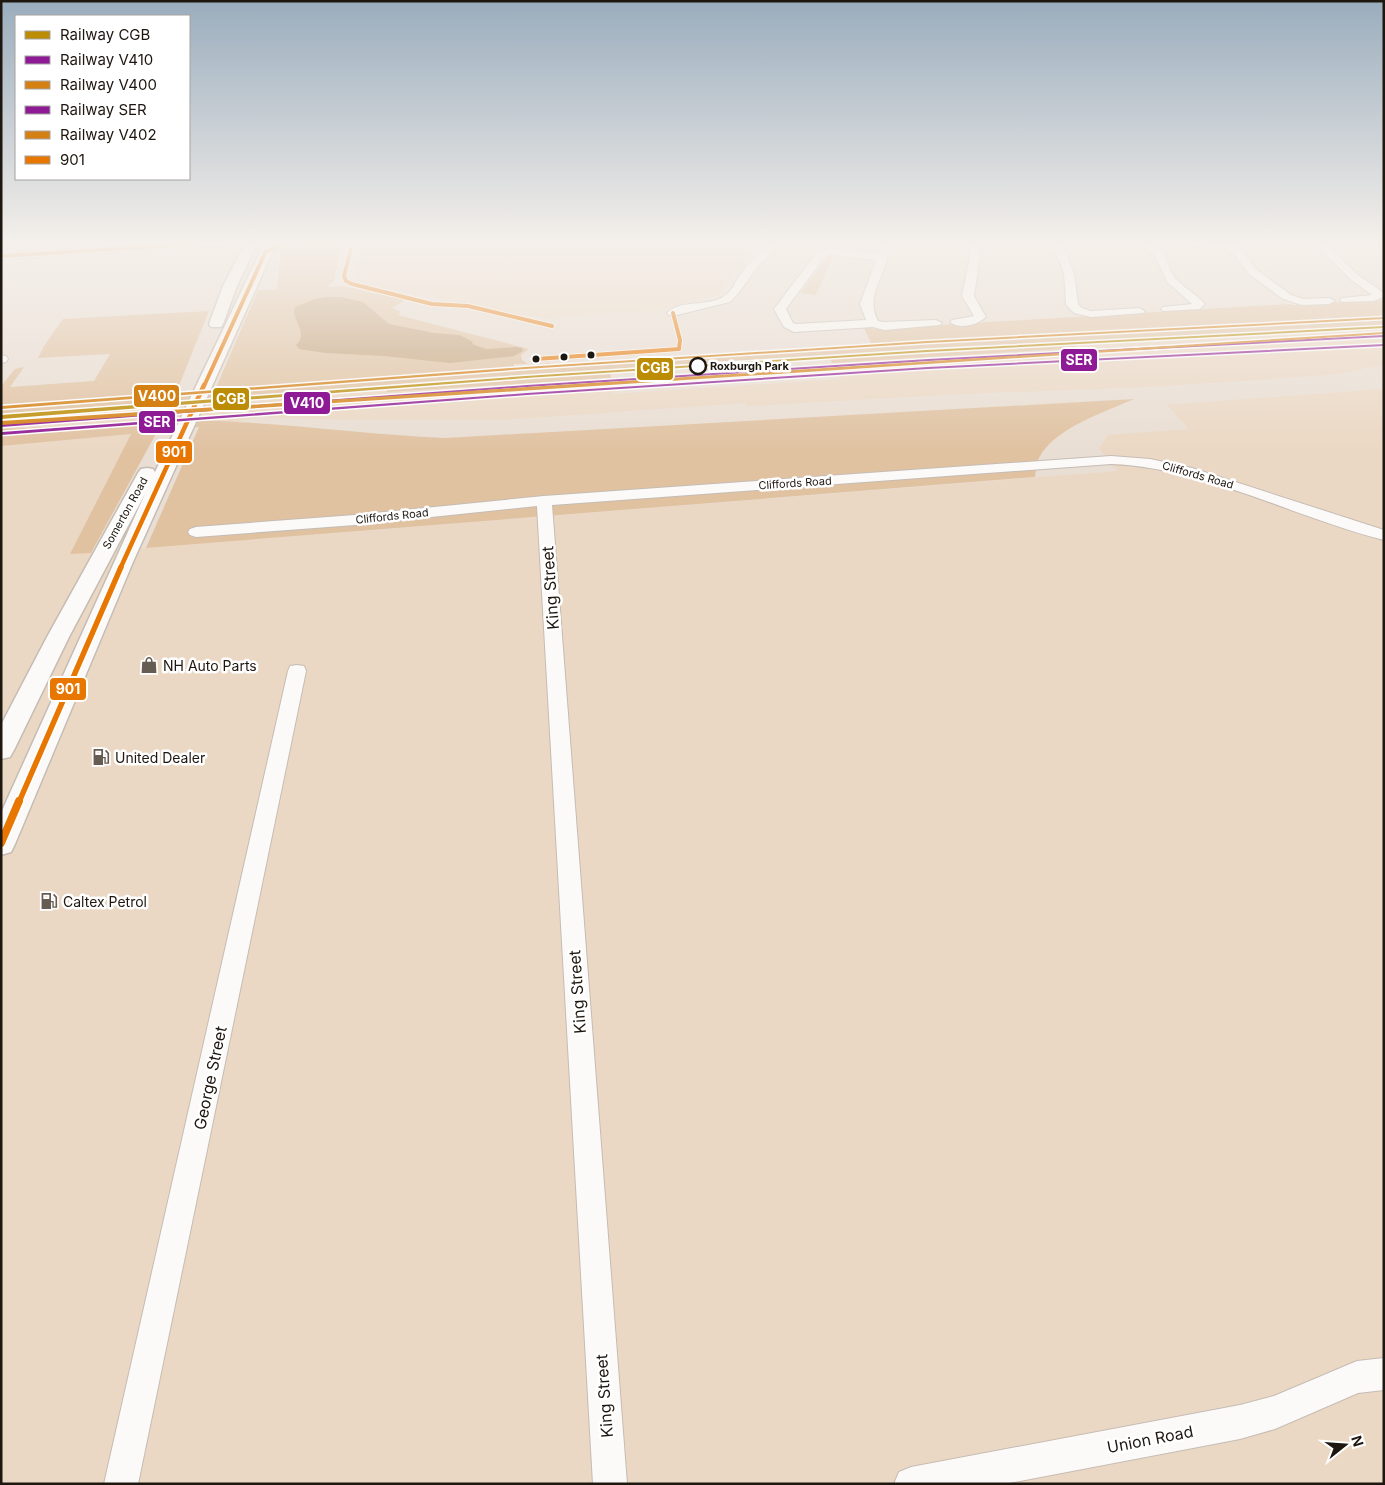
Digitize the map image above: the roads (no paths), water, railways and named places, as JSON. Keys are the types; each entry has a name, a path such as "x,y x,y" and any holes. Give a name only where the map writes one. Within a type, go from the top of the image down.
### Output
{"main road":[{"name":"Somerton Road","path":"194,392 221,313"},
{"name":"Somerton Road","path":"1,844 177,428 234,313"},
{"name":"Somerton Road","path":"1,750 54,645 132,502 177,428"}],"street":[{"path":"782,313 788,325 794,328 873,323 884,326 936,323"},
{"path":"868,313 873,323"},
{"path":"956,322 977,320 980,318 977,313"},
{"path":"1086,313 1102,313"},
{"name":"Cliffords Road","path":"196,532 355,520 544,501 1053,463 1136,460 1165,464 1203,475 1384,535"},
{"name":"King Street","path":"544,501 610,1484"},
{"name":"George Street","path":"122,1484 297,672"},
{"name":"Union Road","path":"911,1484 1240,1422 1276,1412 1357,1377 1384,1374"}],"rail line":[{"name":"V400","path":"1,408 525,368 927,342 1384,318"},
{"name":"CGB","path":"1,417 526,377 927,351 1384,327"},
{"name":"V402","path":"1,423 1384,333"},
{"name":"V410","path":"2,426 527,386 928,360 1384,336"},
{"name":"SER","path":"2,434 527,394 928,368 1384,345"}],"place":[{"name":"Roxburgh Park","path":"698,366"},
{"name":"NH Auto Parts","path":"149,665"},
{"name":"United Dealer","path":"101,757"},
{"name":"Caltex Petrol","path":"49,901"}]}
